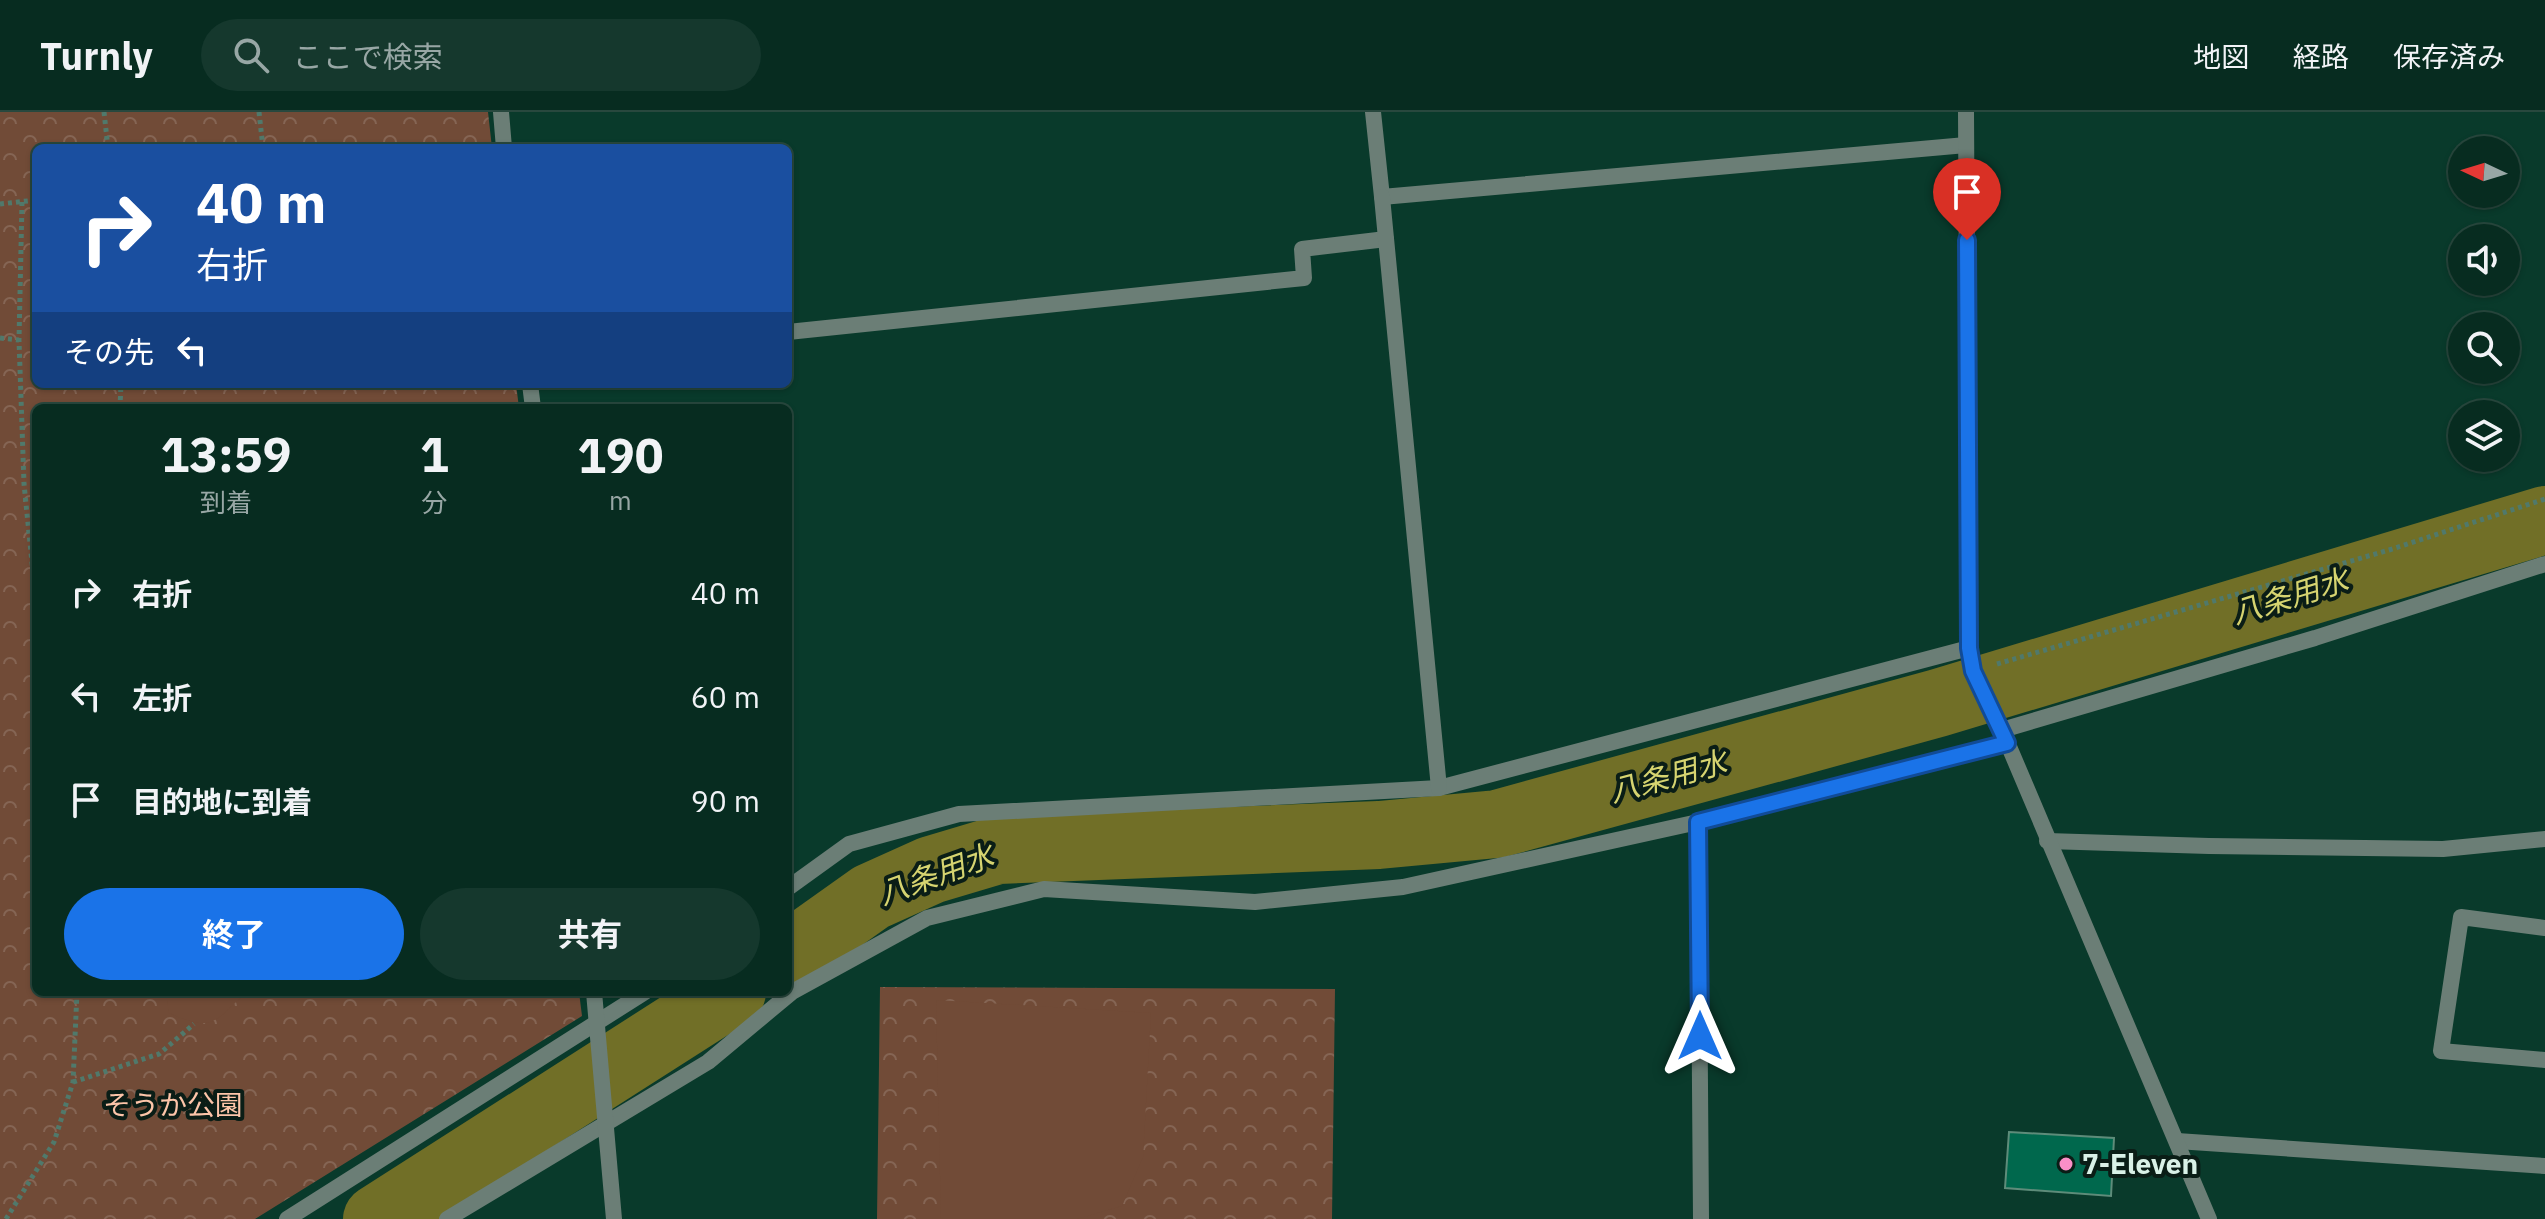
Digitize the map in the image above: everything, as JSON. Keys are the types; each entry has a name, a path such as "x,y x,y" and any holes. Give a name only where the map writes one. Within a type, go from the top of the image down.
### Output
{"street":[{"path":"501,112 504,144"},
{"path":"1373,112 1439,788"},
{"path":"1966,112 1969,648 1973,671 2004,736 2209,1219"},
{"path":"1382,197 1966,145"},
{"path":"792,332 1304,278 1302,249 1386,239"},
{"path":"792,992 927,918 1044,889 1255,902 1403,887 1698,822 2004,736 2545,564"},
{"path":"792,885 849,844 959,814 1439,788 1969,648"},
{"path":"1698,822 1701,1219"},
{"path":"2047,841 2443,849 2545,839"},
{"path":"2545,928 2461,917 2441,1051 2545,1060"},
{"path":"594,996 614,1219"},
{"path":"287,1219 598,1031 640,996"},
{"path":"447,1219 604,1119 708,1062 787,996"},
{"path":"2177,1141 2545,1166"}],"path":[{"path":"104,112 108,144"},
{"path":"259,112 263,144"},
{"path":"0,204 32,201"},
{"path":"22,202 19,340 24,484 32,563"},
{"path":"0,338 19,340"},
{"path":"1973,671 2374,554 2545,499"},
{"path":"6,1219 54,1142 73,1082 77,996"},
{"path":"73,1082 159,1054 194,1024"}],"green space":[{"name":"そうか公園","path":"0,112 488,112 492,144 32,144 32,388 516,388 518,404 32,404 32,996 580,996 582,1016 255,1219 0,1219"},
{"path":"880,987 1335,989 1332,1219 877,1219"},
{"path":"167,996 242,996 225,1013 210,1022 194,1022 169,1013"},
{"path":"936,1000 1151,1013 1143,1157 1122,1206 1077,1219 941,1219"}],"building":[{"path":"2009,1132 2114,1138 2111,1196 2005,1188"}],"waterway":[{"name":"八条用水","path":"792,953 871,897 931,870 998,850 1379,835 1497,824 1938,703 2545,520"},
{"name":"八条用水","path":"377,1219 726,996"}],"place":[{"name":"7-Eleven","path":"2066,1164"}],"route":[{"path":"1700,1036 1698,822 2007,743 1973,671 1969,648 1967,240"}]}
